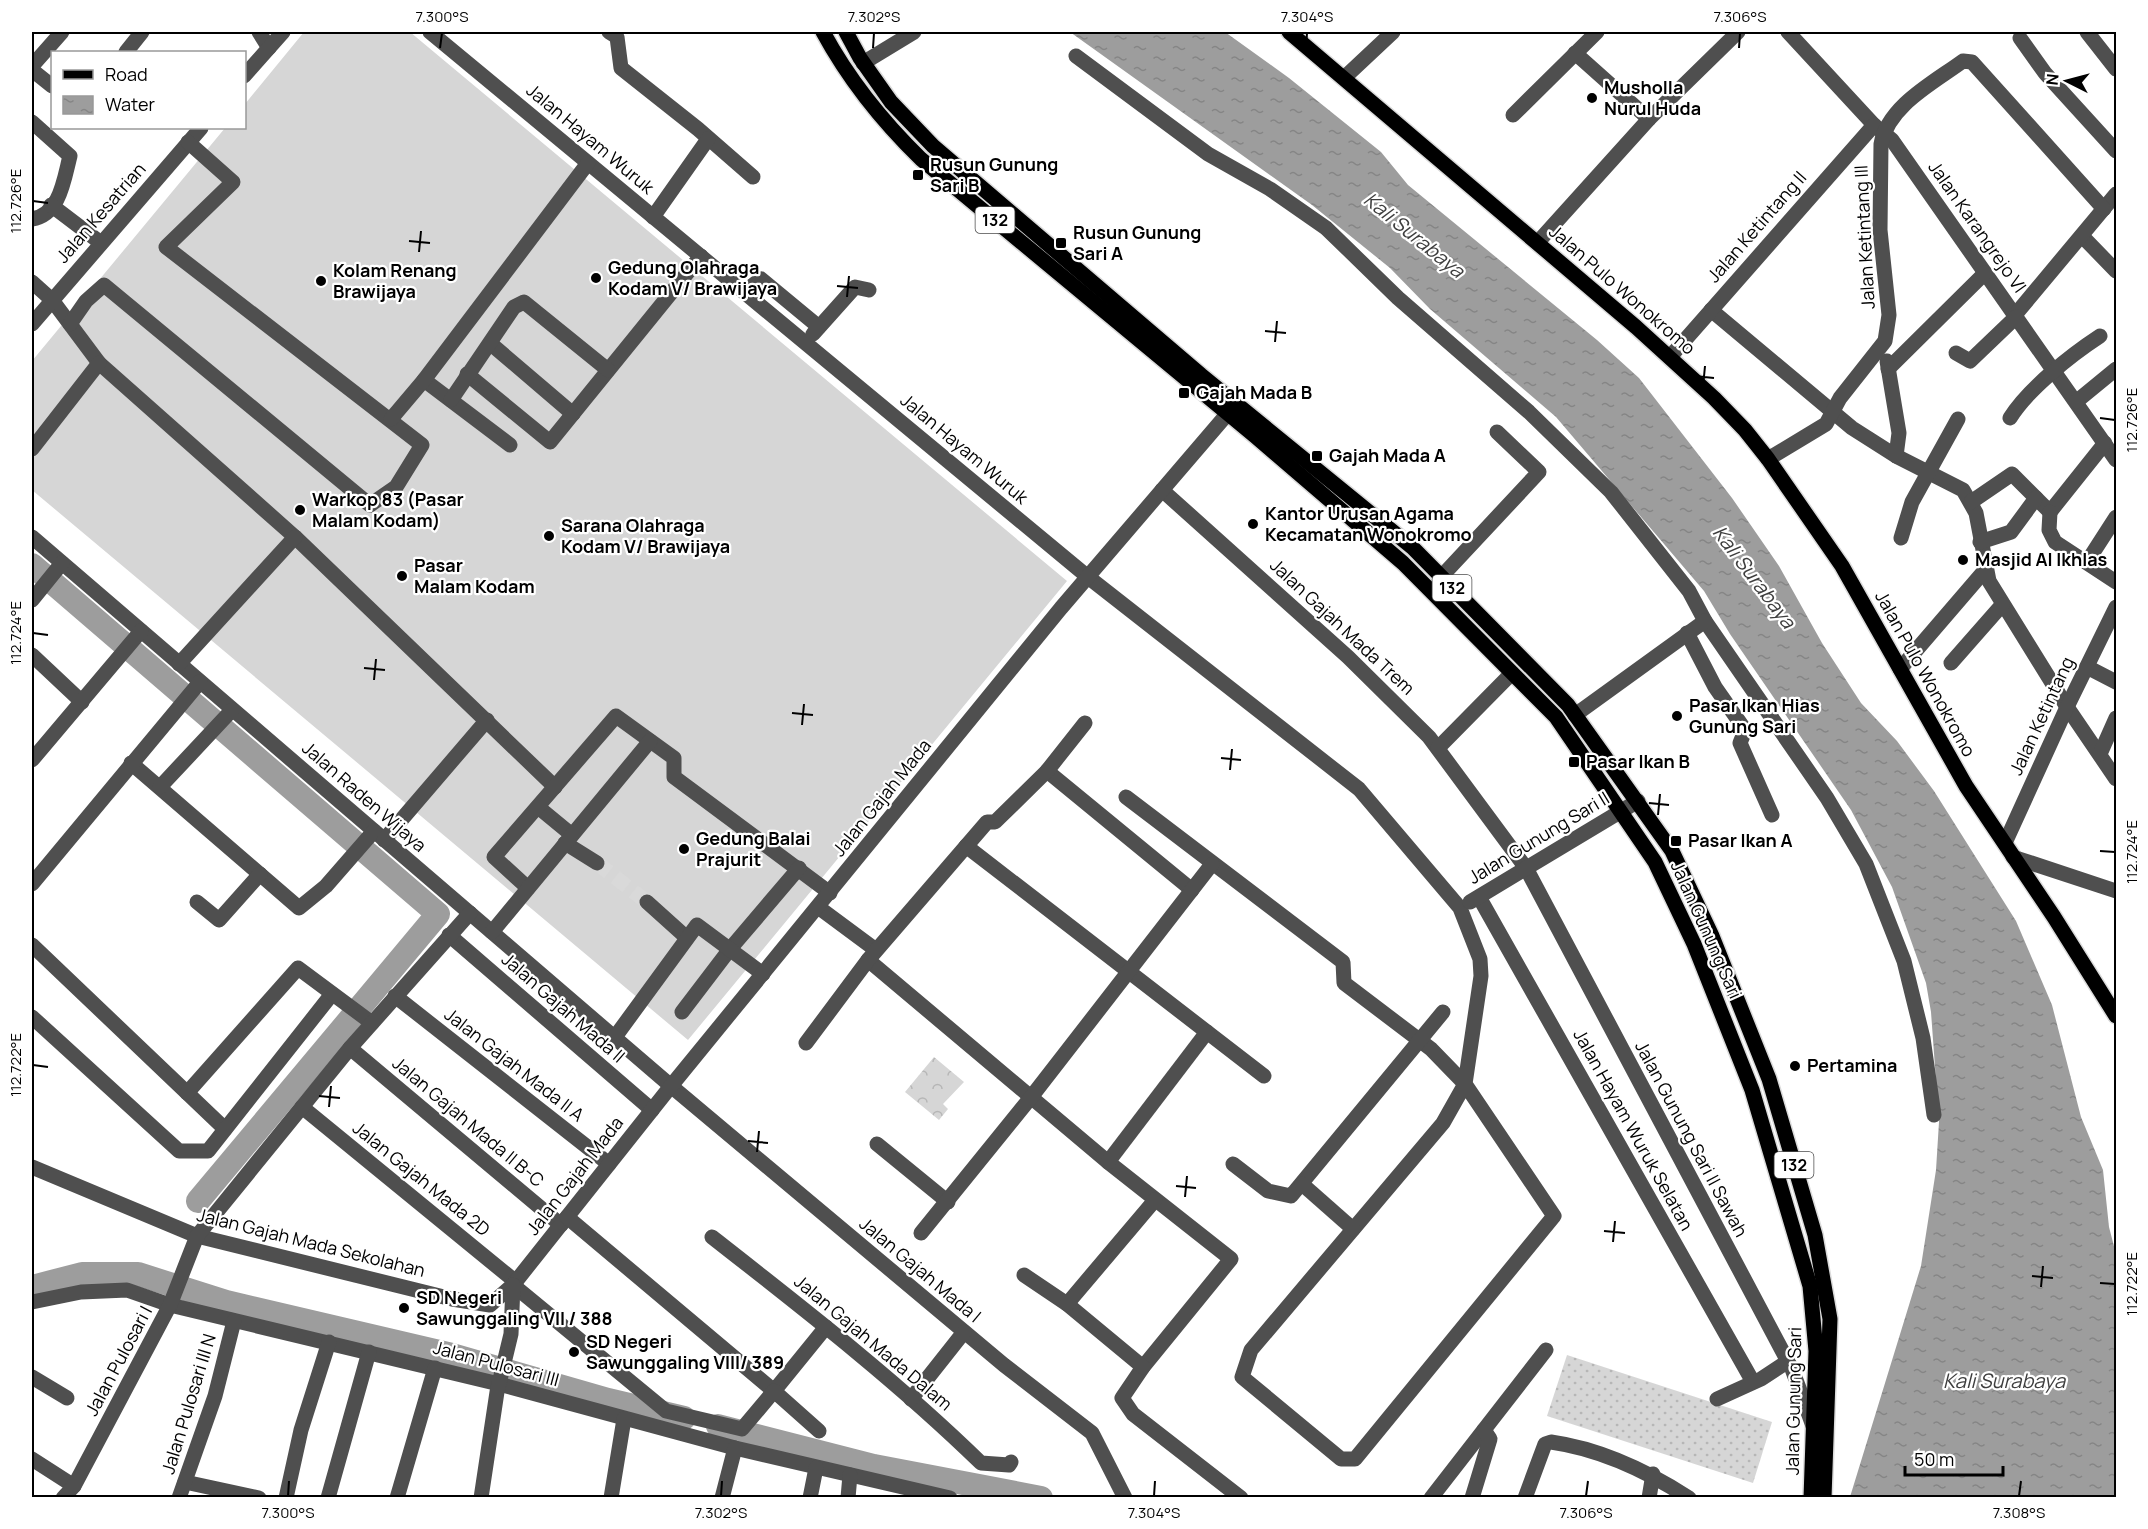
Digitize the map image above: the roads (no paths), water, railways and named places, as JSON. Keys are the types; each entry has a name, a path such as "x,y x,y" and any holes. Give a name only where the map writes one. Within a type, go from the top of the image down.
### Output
{"main road":[{"name":"Jalan Gunung Sari","path":"823,32 843,69 879,115 921,159 1232,408 1413,548 1575,715 1638,801 1672,851 1712,936 1769,1079 1818,1247 1830,1319 1824,1497"},
{"name":"Jalan Gunung Sari","path":"846,32 863,63 891,102 910,123 1403,563 1556,717 1655,862 1694,944 1752,1090 1801,1251 1815,1321 1815,1431 1811,1497"},
{"name":"Jalan Pulo Wonokromo","path":"1288,32 1345,77 1458,177 1538,242 1670,357 1714,398 1768,459 1842,566 1966,786 2054,917 2116,1016"},
{"path":"955,188 967,175"},
{"path":"1801,1251 1818,1247"}],"street":[{"path":"51,85 32,68 62,32"},
{"path":"127,51 142,32"},
{"path":"259,32 269,48"},
{"path":"246,74 283,32"},
{"name":"Jalan Hayam Wuruk","path":"430,32 1088,577 1359,789 1460,908 1480,959 1481,976 1464,1084 1443,1123 1251,1350 1242,1377 1341,1459 1355,1459 1554,1216 1464,1084"},
{"path":"609,32 617,37 621,68 753,177"},
{"path":"863,63 914,32"},
{"path":"1345,77 1393,32"},
{"path":"1513,115 1597,32"},
{"path":"1538,242 1649,119 1738,32"},
{"path":"2087,32 2116,69"},
{"name":"Jalan Karangrejo VI","path":"1796,34 1892,140 2116,459"},
{"path":"2020,38 2045,73 2116,151"},
{"path":"1575,53 1649,119"},
{"path":"1076,56 1208,154 1270,189 1326,228 1398,298 1529,412 1611,492 1689,591 1705,621 1827,798 1866,864 1904,961 1923,1038 1934,1115"},
{"path":"1879,128 1911,100 1963,61 1969,61 2104,209"},
{"path":"32,122 70,156 61,196 40,218 32,219"},
{"name":"Jalan Ketintang II","path":"1670,357 1879,128"},
{"name":"Jalan Ketintang III","path":"1879,128 1880,230 1889,315 1885,340 1899,433 1896,456"},
{"name":"Jalan Kesatrian","path":"32,324 200,129"},
{"path":"653,217 708,139"},
{"path":"70,324 86,301 104,285 370,505 396,487 422,445 391,418 166,247 233,182 188,142"},
{"path":"391,418 424,380 588,163"},
{"path":"1956,353 1970,362 2016,316 2043,278 2082,236 2116,194"},
{"path":"51,205 102,243"},
{"path":"2082,236 2116,271"},
{"path":"467,374 550,442 701,256"},
{"path":"1888,369 1985,273"},
{"path":"744,292 761,279 819,327"},
{"path":"32,282 52,300 99,363 295,537 555,787"},
{"path":"805,343 855,287 869,290"},
{"path":"450,400 491,344 514,307 524,302 608,370"},
{"path":"1711,310 1833,413 1896,456 1963,490 1976,513 1989,581 2067,707 2116,780"},
{"path":"2010,418 2034,389 2077,352 2100,336"},
{"path":"1768,459 1818,431 1833,413 1840,398 1885,340"},
{"path":"491,344 573,414"},
{"path":"32,449 99,363"},
{"path":"2076,401 2116,369"},
{"path":"424,380 510,445"},
{"name":"Jalan Gajah Mada","path":"515,1283 671,1086 1088,577 1232,408"},
{"path":"1901,538 1912,502 1958,419"},
{"path":"1441,577 1539,472 1497,432"},
{"path":"2105,442 2050,512 2049,530 2055,542 2116,582"},
{"path":"1971,502 2012,474 2050,512"},
{"name":"Jalan Gajah Mada Trem","path":"1162,490 1348,657 1438,748 1526,868"},
{"path":"1980,542 2011,532 2036,498"},
{"path":"2087,562 2116,517"},
{"path":"179,664 295,537"},
{"name":"Jalan Raden Wijaya","path":"32,538 57,569 136,637 179,664 196,687 470,913 671,1086"},
{"path":"36,596 57,569"},
{"path":"1900,669 1986,569"},
{"path":"1951,663 2002,605"},
{"name":"Jalan Ketintang","path":"2005,843 2116,607"},
{"path":"1575,715 1705,621"},
{"path":"1687,633 1715,687 1743,727 1744,733 1740,743 1772,815"},
{"path":"32,760 136,637"},
{"path":"32,655 82,702"},
{"path":"2087,667 2116,682"},
{"path":"1438,748 1512,673"},
{"path":"32,884 196,687"},
{"path":"160,787 228,714"},
{"path":"528,888 494,857 616,716 674,758 674,777 830,893"},
{"path":"2100,754 2116,718"},
{"path":"131,763 299,908 326,886 350,858 376,836 487,720"},
{"path":"806,1043 872,955 966,846 987,822 995,822 1047,771 1085,723"},
{"path":"492,932 650,741"},
{"path":"1047,771 1192,890"},
{"path":"1126,797 1343,962 1344,983 1420,1039 1464,1084"},
{"name":"Jalan Gunung Sari II","path":"1460,908 1638,801"},
{"path":"538,807 569,839 597,863"},
{"path":"966,846 1264,1076"},
{"path":"2013,857 2116,891"},
{"path":"921,1233 1032,1096 1212,864"},
{"path":"682,1012 730,949 799,868"},
{"name":"Jalan Gunung Sari II Sawah","path":"1526,868 1795,1377 1815,1431"},
{"path":"197,902 219,920 260,874"},
{"name":"Jalan Hayam Wuruk Selatan","path":"1479,897 1753,1382"},
{"path":"647,902 687,938"},
{"path":"818,907 1108,1162 1231,1259 1143,1367 1122,1398 1133,1414 1241,1497"},
{"name":"Jalan Pulosari I","path":"63,1497 74,1486 174,1293 197,1236 350,1048 361,1016 395,996 470,913"},
{"path":"615,1037 698,925 764,974"},
{"name":"Jalan Gajah Mada II","path":"448,935 652,1110"},
{"path":"32,945 225,1129"},
{"path":"187,1093 297,968 361,1016"},
{"path":"32,1017 179,1151 208,1152 332,994"},
{"name":"Jalan Gajah Mada II A","path":"395,996 609,1164"},
{"path":"1233,1164 1268,1191 1291,1196 1443,1012"},
{"path":"1108,1162 1207,1032"},
{"name":"Jalan Gajah Mada II B-C","path":"350,1048 774,1390 819,1431"},
{"name":"Jalan Gajah Mada I","path":"671,1086 964,1332 1092,1433 1125,1497"},
{"name":"Jalan Gajah Mada 2D","path":"302,1107 666,1411 742,1429 774,1390"},
{"path":"877,1144 948,1202"},
{"name":"Jalan Gajah Mada Sekolahan","path":"32,1167 197,1236 479,1305 490,1305 515,1283"},
{"path":"1302,1184 1353,1229"},
{"path":"1067,1304 1155,1200"},
{"name":"Jalan Gajah Mada Dalam","path":"712,1237 826,1327 981,1463 1009,1464 1011,1462"},
{"path":"1024,1275 1067,1304 1143,1367"},
{"path":"481,1497 499,1382 511,1334 515,1283"},
{"name":"Jalan Pulosari III","path":"32,1302 81,1292 127,1290 174,1293 234,1322 499,1382 624,1419 735,1449 850,1475 912,1494 950,1497"},
{"name":"Jalan Pulosari III N","path":"179,1497 216,1396 234,1322"},
{"path":"774,1390 826,1327"},
{"path":"910,1399 964,1332"},
{"path":"286,1497 301,1430 329,1342"},
{"path":"1431,1497 1546,1350"},
{"path":"328,1497 369,1352"},
{"path":"1717,1399 1787,1362"},
{"path":"397,1497 435,1368"},
{"path":"32,1377 67,1398"},
{"path":"611,1497 624,1419"},
{"path":"1472,1497 1490,1438 1484,1430"},
{"path":"1525,1497 1546,1443 1557,1443 1593,1452 1653,1474 1689,1497"},
{"path":"722,1497 735,1449"},
{"path":"32,1459 74,1486"},
{"path":"810,1497 816,1468"},
{"path":"1649,1497 1653,1474"},
{"path":"848,1497 850,1475"},
{"path":"185,1482 259,1497"}],"water":[{"name":"Kali Surabaya","path":"1070,32 1225,32 1289,78 1381,152 1408,185 1597,340 1639,378 1732,498 1779,566 1822,643 1861,703 1897,741 1934,791 2016,921 2052,1005 2081,1117 2103,1170 2109,1227 2116,1254 2116,1497 1850,1497 1921,1266 1936,1170 1939,1122 1931,1012 1926,983 1892,887 1851,810 1730,634 1704,591 1556,417 1430,309 1390,268 1312,205"}],"waterway":[{"path":"32,565 438,914 198,1201"},
{"path":"32,1287 82,1274 138,1274 226,1302 452,1355 608,1400 684,1418"},
{"path":"718,1426 874,1466 1041,1498"}],"tunnel":[{"path":"597,863 647,902"}],"place":[{"name":"Musholla Nurul Huda","path":"1592,98"},
{"name":"Rusun Gunung Sari B","path":"918,175"},
{"name":"Rusun Gunung Sari A","path":"1061,243"},
{"name":"Gedung Olahraga Kodam V/ Brawijaya","path":"596,278"},
{"name":"Kolam Renang Brawijaya","path":"321,281"},
{"name":"Gajah Mada B","path":"1184,393"},
{"name":"Gajah Mada A","path":"1317,456"},
{"name":"Warkop 83 (Pasar Malam Kodam)","path":"300,510"},
{"name":"Kantor Urusan Agama Kecamatan Wonokromo","path":"1253,524"},
{"name":"Sarana Olahraga Kodam V/ Brawijaya","path":"549,536"},
{"name":"Masjid Al Ikhlas","path":"1963,560"},
{"name":"Pasar Malam Kodam","path":"402,576"},
{"name":"Pasar Ikan Hias Gunung Sari","path":"1677,716"},
{"name":"Pasar Ikan B","path":"1574,762"},
{"name":"Pasar Ikan A","path":"1676,841"},
{"name":"Gedung Balai Prajurit","path":"684,849"},
{"name":"Pertamina","path":"1795,1066"},
{"name":"SD Negeri Sawunggaling VII / 388","path":"404,1308"},
{"name":"SD Negeri Sawunggaling VIII/ 389","path":"574,1352"}]}
